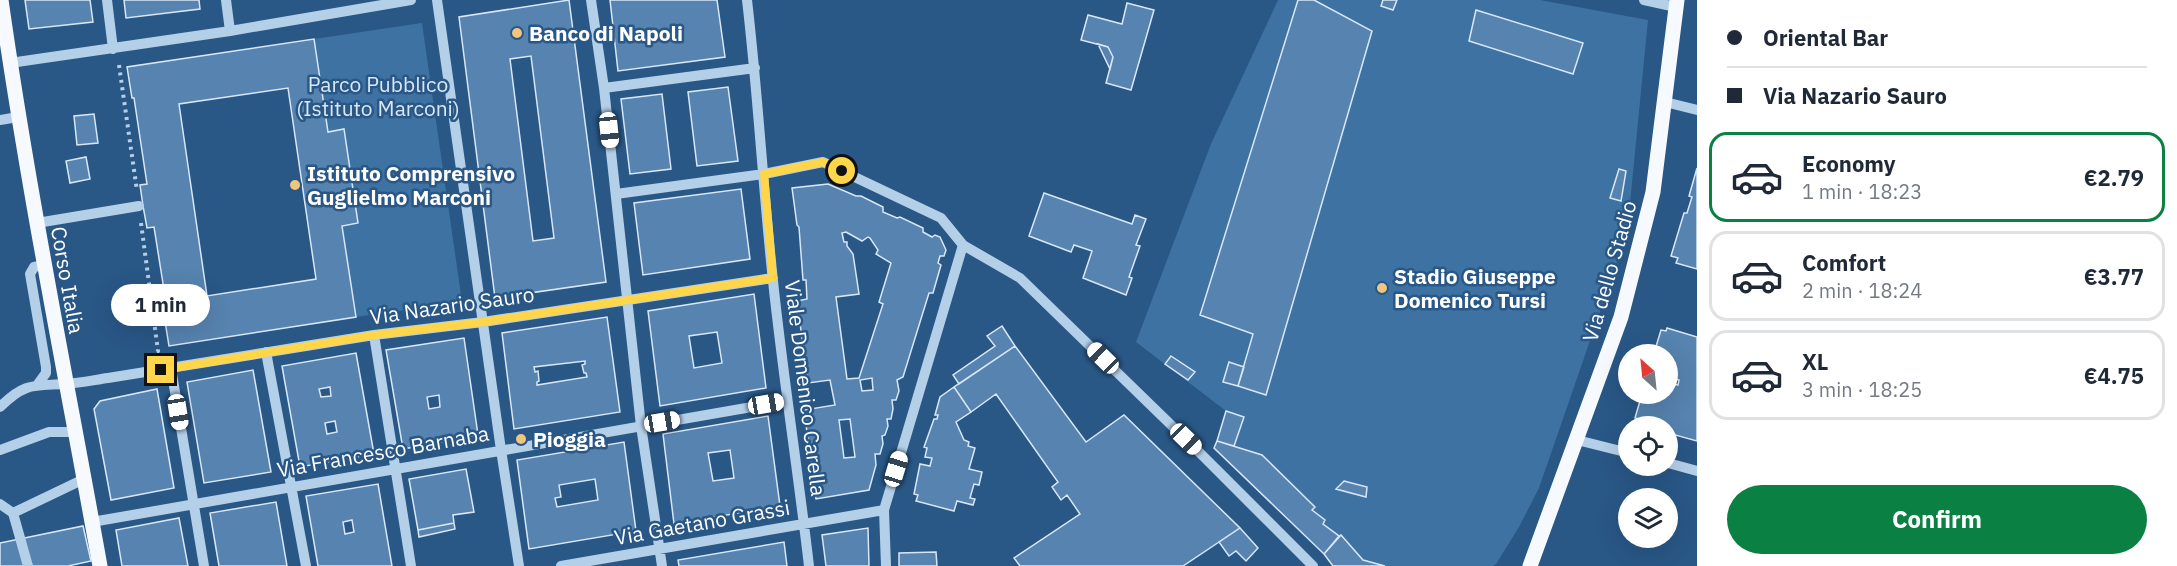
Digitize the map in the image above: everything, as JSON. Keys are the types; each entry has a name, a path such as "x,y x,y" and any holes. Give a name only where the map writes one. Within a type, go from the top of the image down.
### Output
{"main road":[{"name":"Corso Italia","path":"1,0 18,117 100,566"},
{"name":"Via dello Stadio","path":"1530,566 1622,317 1653,192 1677,4"},
{"name":"Via dello Stadio","path":"1518,566 1539,543"}],"street":[{"path":"107,0 113,49"},
{"path":"226,0 230,31"},
{"path":"330,0 332,13"},
{"path":"10,63 230,31 411,0"},
{"path":"437,0 519,566"},
{"path":"591,0 604,88 641,426 662,566"},
{"name":"Viale Domenico Carella","path":"747,0 786,401 809,566"},
{"path":"1644,0 1677,4"},
{"path":"604,88 755,68"},
{"path":"1665,102 1697,110"},
{"path":"0,120 18,117"},
{"path":"616,194 764,174 823,162 941,218 963,245 1020,278 1203,455 1313,566"},
{"path":"37,223 139,206"},
{"path":"886,566 884,510 963,245"},
{"path":"0,406 23,389 38,384 45,373 30,274 34,267 44,265"},
{"name":"Via Nazario Sauro","path":"38,384 65,384 374,335 483,322 773,278"},
{"path":"374,335 411,566"},
{"path":"266,352 306,566"},
{"path":"171,368 204,566"},
{"name":"Via Francesco Barnaba","path":"92,522 786,401"},
{"path":"0,450 49,432 75,432"},
{"path":"1577,440 1618,450"},
{"path":"1678,466 1697,471"},
{"path":"13,513 84,479"},
{"path":"0,504 13,513 28,566"},
{"name":"Via Gaetano Grassi","path":"561,566 884,510"}],"path":[{"path":"118,61 158,351 148,353"}],"green space":[{"name":"Stadio Giuseppe Domenico Tursi","path":"1278,0 1540,0 1648,20 1627,234 1539,488 1519,527 1493,566 1333,566 1324,554 1214,448 1226,411 1136,342 1211,144"},
{"name":"Parco Pubblico (Istituto Marconi)","path":"422,23 462,302 356,317 314,39"}],"building":[{"path":"25,0 90,0 93,22 29,29"},
{"path":"124,0 199,0 200,9 126,18"},
{"path":"569,0 606,282 495,298 459,17","holes":["531,56 554,238 533,241 510,59"]},
{"path":"610,0 717,0 725,57 618,71"},
{"path":"1298,0 1314,0 1372,31 1266,395 1238,386 1253,334 1200,315"},
{"path":"1383,0 1397,0 1393,10 1381,6"},
{"path":"1127,3 1154,10 1131,90 1106,83 1113,57 1108,47 1081,40 1088,15 1122,24"},
{"path":"1476,10 1583,43 1573,74 1469,41"},
{"path":"314,39 328,132 344,129 358,223 342,226 356,317 169,346 164,315 168,315 154,227 147,228 143,206 140,185 147,184 127,67","holes":["288,88 316,279 207,296 179,104"]},
{"path":"1098,44 1108,47 1113,57 1110,69"},
{"path":"728,87 738,161 697,166 688,92"},
{"path":"662,94 671,169 630,174 621,99"},
{"path":"94,114 98,143 77,145 74,116"},
{"path":"86,157 90,179 70,183 66,161"},
{"path":"1697,168 1697,269 1676,263 1678,258 1671,256 1684,213 1687,213 1692,197 1689,196"},
{"path":"1619,169 1626,171 1621,201 1610,198"},
{"path":"828,184 861,196 883,207 883,212 923,228 923,232 932,237 935,235 940,237 946,250 944,256 940,256 938,263 941,265 933,293 929,293 903,377 897,380 899,391 896,400 892,400 891,419 887,419 888,426 885,435 882,436 883,444 880,454 875,454 876,465 869,490 816,499 804,410 835,405 830,380 808,383 797,301 807,299 806,280 803,280 799,227 792,188","holes":["846,232 862,241 870,238 878,250 876,254 891,263 879,302 883,304 859,378 847,379 836,297 859,294 853,254 847,242 844,242 842,233","872,378 873,390 862,391 860,380","850,419 855,457 844,458 839,420"]},
{"path":"741,189 750,259 643,275 634,203"},
{"path":"1044,193 1132,224 1135,215 1146,219 1136,245 1140,246 1129,277 1132,278 1126,295 1083,278 1092,251 1074,245 1071,252 1029,236"},
{"path":"754,294 766,388 660,406 648,311","holes":["717,332 722,363 694,368 689,336"]},
{"path":"607,317 620,412 514,429 502,333","holes":["585,361 582,365 587,377 537,385 538,371 535,372 534,367"]},
{"path":"1002,326 1015,346 959,384 953,375 995,346 987,336"},
{"path":"1667,328 1697,337 1697,441 1678,436 1678,416 1636,416 1639,404 1678,404 1678,344 1657,344 1661,330 1666,331"},
{"path":"464,338 478,435 403,449 386,350","holes":["439,395 440,407 429,409 427,397"]},
{"path":"1015,346 1086,442 1124,415 1240,528 1183,566 1020,566 1014,558 1080,514 1067,495 1061,500 1052,487 1058,482 996,394 971,412 954,387"},
{"path":"356,353 374,454 300,467 282,366","holes":["330,387 331,396 321,397 319,389","335,421 337,432 327,434 325,423"]},
{"path":"1171,356 1195,372 1188,380 1165,364"},
{"path":"1229,362 1244,367 1238,386 1223,382"},
{"path":"253,370 271,472 204,483 187,382"},
{"path":"954,387 971,412 956,422 964,440 969,442 968,446 975,448 969,469 982,472 979,485 974,484 970,498 975,499 973,505 957,501 954,511 916,501 918,495 914,494 920,464 930,466 932,458 925,457 927,448 924,447 934,419 937,419 938,415 935,415 940,397"},
{"path":"157,389 174,488 111,500 94,409 100,401"},
{"path":"1226,411 1244,417 1234,446 1217,441"},
{"path":"768,416 780,506 674,524 663,434","holes":["730,450 734,478 713,481 708,453"]},
{"path":"1217,441 1262,455 1315,507 1312,510 1325,520 1323,524 1339,536 1324,554 1214,448"},
{"path":"624,442 636,531 529,549 517,460","holes":["595,479 598,500 557,507 555,498 561,497 559,485"]},
{"path":"466,469 474,512 453,515 454,523 418,530 409,479"},
{"path":"1344,481 1367,487 1366,497 1336,489"},
{"path":"378,484 392,566 318,566 306,496","holes":["352,520 354,532 345,534 343,522"]},
{"path":"276,502 287,566 219,566 210,513"},
{"path":"179,518 188,566 122,566 116,530"},
{"path":"454,523 455,529 419,537 418,530"},
{"path":"83,526 91,561 68,566 0,566 0,543"},
{"path":"868,528 869,566 826,566 822,535"},
{"path":"1240,528 1258,548 1246,561 1236,551 1229,556 1219,542"},
{"path":"1341,535 1363,560 1385,566 1333,566 1324,554"},
{"path":"784,542 787,566 679,566 678,560"},
{"path":"936,552 937,566 899,566 899,553"}],"place":[{"name":"Banco di Napoli","path":"517,33"},
{"name":"Istituto Comprensivo Guglielmo Marconi","path":"295,185"},
{"name":"Stadio Giuseppe Domenico Tursi","path":"1382,288"},
{"name":"Pioggia","path":"521,439"}],"route":[{"path":"161,370 374,335 483,322 773,278 764,174 823,162 842,171"}]}
